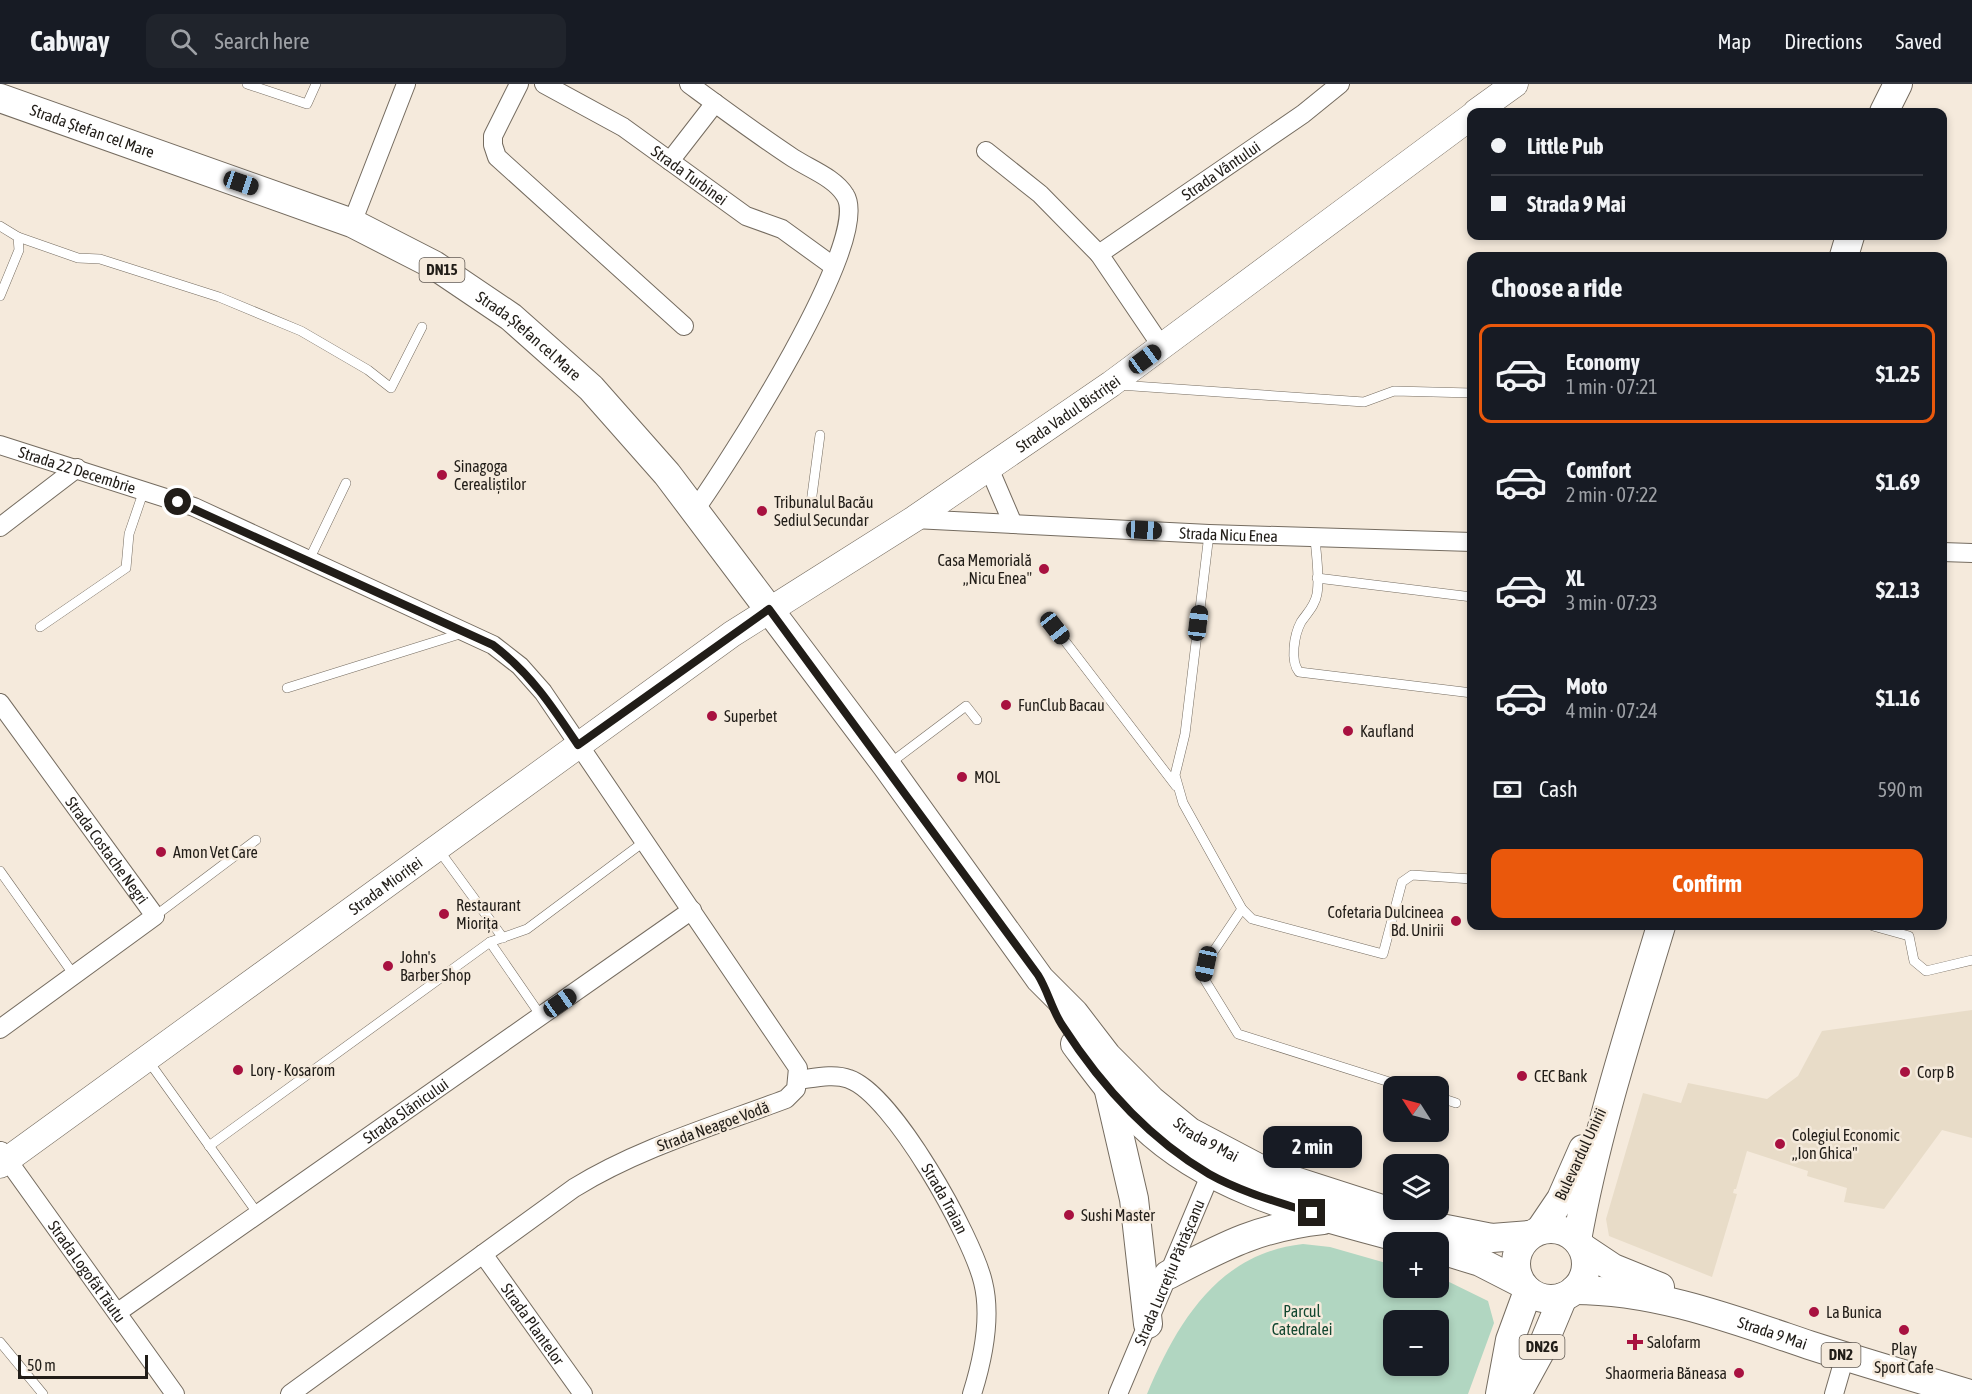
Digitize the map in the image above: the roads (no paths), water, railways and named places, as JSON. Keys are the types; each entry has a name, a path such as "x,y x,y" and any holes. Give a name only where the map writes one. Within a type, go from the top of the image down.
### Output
{"main road":[{"path":"1482,108 1515,84"},
{"path":"1883,108 1885,84"},
{"path":"1885,108 1898,84"},
{"name":"Strada Ștefan cel Mare","path":"0,98 352,223 407,250 459,280 538,338 614,413 695,510 769,609"},
{"name":"Strada Vadul Bistriței","path":"769,609 914,519 1111,384 1467,120"},
{"name":"Strada Mioriței","path":"2,1158 147,1059 769,609"},
{"name":"Strada 9 Mai","path":"769,609 887,766 1040,979 1074,1013 1107,1056 1151,1101 1190,1132 1216,1162 1251,1193 1383,1233"},
{"name":"Bulevardul Unirii","path":"1580,1244 1586,1194 1617,1076 1660,930"},
{"name":"Strada 9 Mai","path":"1040,979 1060,1023 1108,1089 1143,1125 1173,1150 1274,1174 1440,1228 1492,1238 1534,1232"},
{"name":"Bulevardul Unirii","path":"1534,1232 1561,1199 1617,1076"},
{"path":"1108,1089 1134,1199 1148,1324"},
{"path":"1168,1275 1252,1234 1286,1224 1333,1219"},
{"name":"DN2","path":"1534,1232 1560,1229 1580,1244"},
{"path":"1524,1287 1516,1274 1517,1252 1534,1232"},
{"path":"1569,1294 1586,1270 1580,1244"},
{"name":"Strada 9 Mai","path":"1580,1244 1613,1268 1713,1313"},
{"path":"1449,1252 1480,1262 1524,1287"},
{"name":"DN2","path":"1524,1287 1539,1298 1569,1294"},
{"name":"DN2G","path":"1500,1394 1510,1340 1524,1287"},
{"name":"Strada 9 Mai","path":"1569,1294 1607,1290 1643,1295 1713,1313 1970,1394"},
{"name":"DN2G","path":"1517,1394 1569,1294"}],"street":[{"path":"352,223 406,84"},
{"path":"519,84 493,136 497,157 684,326"},
{"name":"Strada Turbinei","path":"544,84 623,127 746,216 782,229 833,266"},
{"path":"689,84 844,193 850,213 848,228 833,266 794,352 725,467 695,510"},
{"name":"Strada Vântului","path":"1099,254 1303,114 1340,84"},
{"path":"670,161 715,103"},
{"path":"986,151 1040,194 1099,254 1162,347"},
{"name":"Strada 22 Decembrie","path":"0,445 194,507 493,645 520,666 543,692 578,745"},
{"path":"0,527 77,468"},
{"path":"989,468 1013,524"},
{"name":"Strada Nicu Enea","path":"914,519 1209,534 1467,542"},
{"path":"1947,552 1972,553"},
{"name":"Strada Costache Negri","path":"0,703 155,916 0,1029"},
{"path":"578,745 790,1054 798,1068 799,1080"},
{"name":"Strada Slănicului","path":"118,1312 692,910"},
{"name":"Strada Traian","path":"799,1080 836,1077 849,1079 864,1088 889,1113 945,1197 965,1234 983,1282 987,1331 972,1394"},
{"name":"Strada Neagoe Vodă","path":"290,1394 574,1188 608,1167 786,1099 796,1089 799,1080"},
{"name":"Strada Logofăt Tăutu","path":"2,1158 118,1312 175,1394"},
{"name":"Strada Lucrețiu Pătrășcanu","path":"1118,1394 1216,1162"},
{"name":"Strada Plantelor","path":"483,1254 583,1394"},
{"path":"1834,1394 1845,1356"}],"lane":[{"path":"247,84 307,104 316,84"},
{"path":"0,226 18,237 78,258 100,259 219,297 301,331 368,370 391,388 422,327"},
{"path":"0,296 19,250 18,237"},
{"path":"1111,384 1364,402 1394,391 1467,393"},
{"path":"811,503 820,435"},
{"path":"309,560 346,483"},
{"path":"40,627 126,568 129,534 144,490"},
{"path":"1176,786 1175,775 1185,734 1209,534"},
{"path":"1315,537 1317,578 1314,603 1299,628 1294,662 1299,672 1467,692"},
{"path":"1317,578 1467,596"},
{"path":"1055,628 1176,786 1183,803 1242,909 1252,919 1383,954 1402,882 1412,875 1467,879"},
{"path":"287,688 465,632"},
{"path":"887,766 966,706 977,720"},
{"path":"155,916 256,840"},
{"path":"209,1146 490,942 527,929 645,841"},
{"path":"437,847 503,938"},
{"path":"0,871 74,975"},
{"path":"1242,909 1206,964 1203,977 1238,1034 1383,1080"},
{"path":"1887,930 1909,936 1914,961 1926,971 1972,960"},
{"path":"490,942 541,1016"},
{"path":"147,1059 258,1214"},
{"path":"1449,1101 1456,1103"},
{"path":"0,1342 43,1394"}],"place":[{"name":"Sinagoga Cerealiștilor","path":"442,475"},
{"name":"Tribunalul Bacău Sediul Secundar","path":"762,511"},
{"name":"Casa Memorială „Nicu Enea\"","path":"1044,569"},
{"name":"FunClub Bacau","path":"1006,705"},
{"name":"Superbet","path":"712,716"},
{"name":"Kaufland","path":"1348,731"},
{"name":"MOL","path":"962,777"},
{"name":"Amon Vet Care","path":"161,852"},
{"name":"Restaurant Miorița","path":"444,914"},
{"name":"Cofetaria Dulcineea Bd. Unirii","path":"1456,921"},
{"name":"John's Barber Shop","path":"388,966"},
{"name":"Lory - Kosarom","path":"238,1070"},
{"name":"Corp B","path":"1905,1072"},
{"name":"CEC Bank","path":"1522,1076"},
{"name":"Colegiul Economic „Ion Ghica\"","path":"1780,1144"},
{"name":"Sushi Master","path":"1069,1215"},
{"name":"La Bunica","path":"1814,1312"},
{"name":"Play Sport Cafe","path":"1904,1330"},
{"name":"Salofarm","path":"1635,1342"},
{"name":"Shaormeria Băneasa","path":"1739,1373"}],"park label":[{"name":"Parcul Catedralei","path":"1302,1320"}]}
